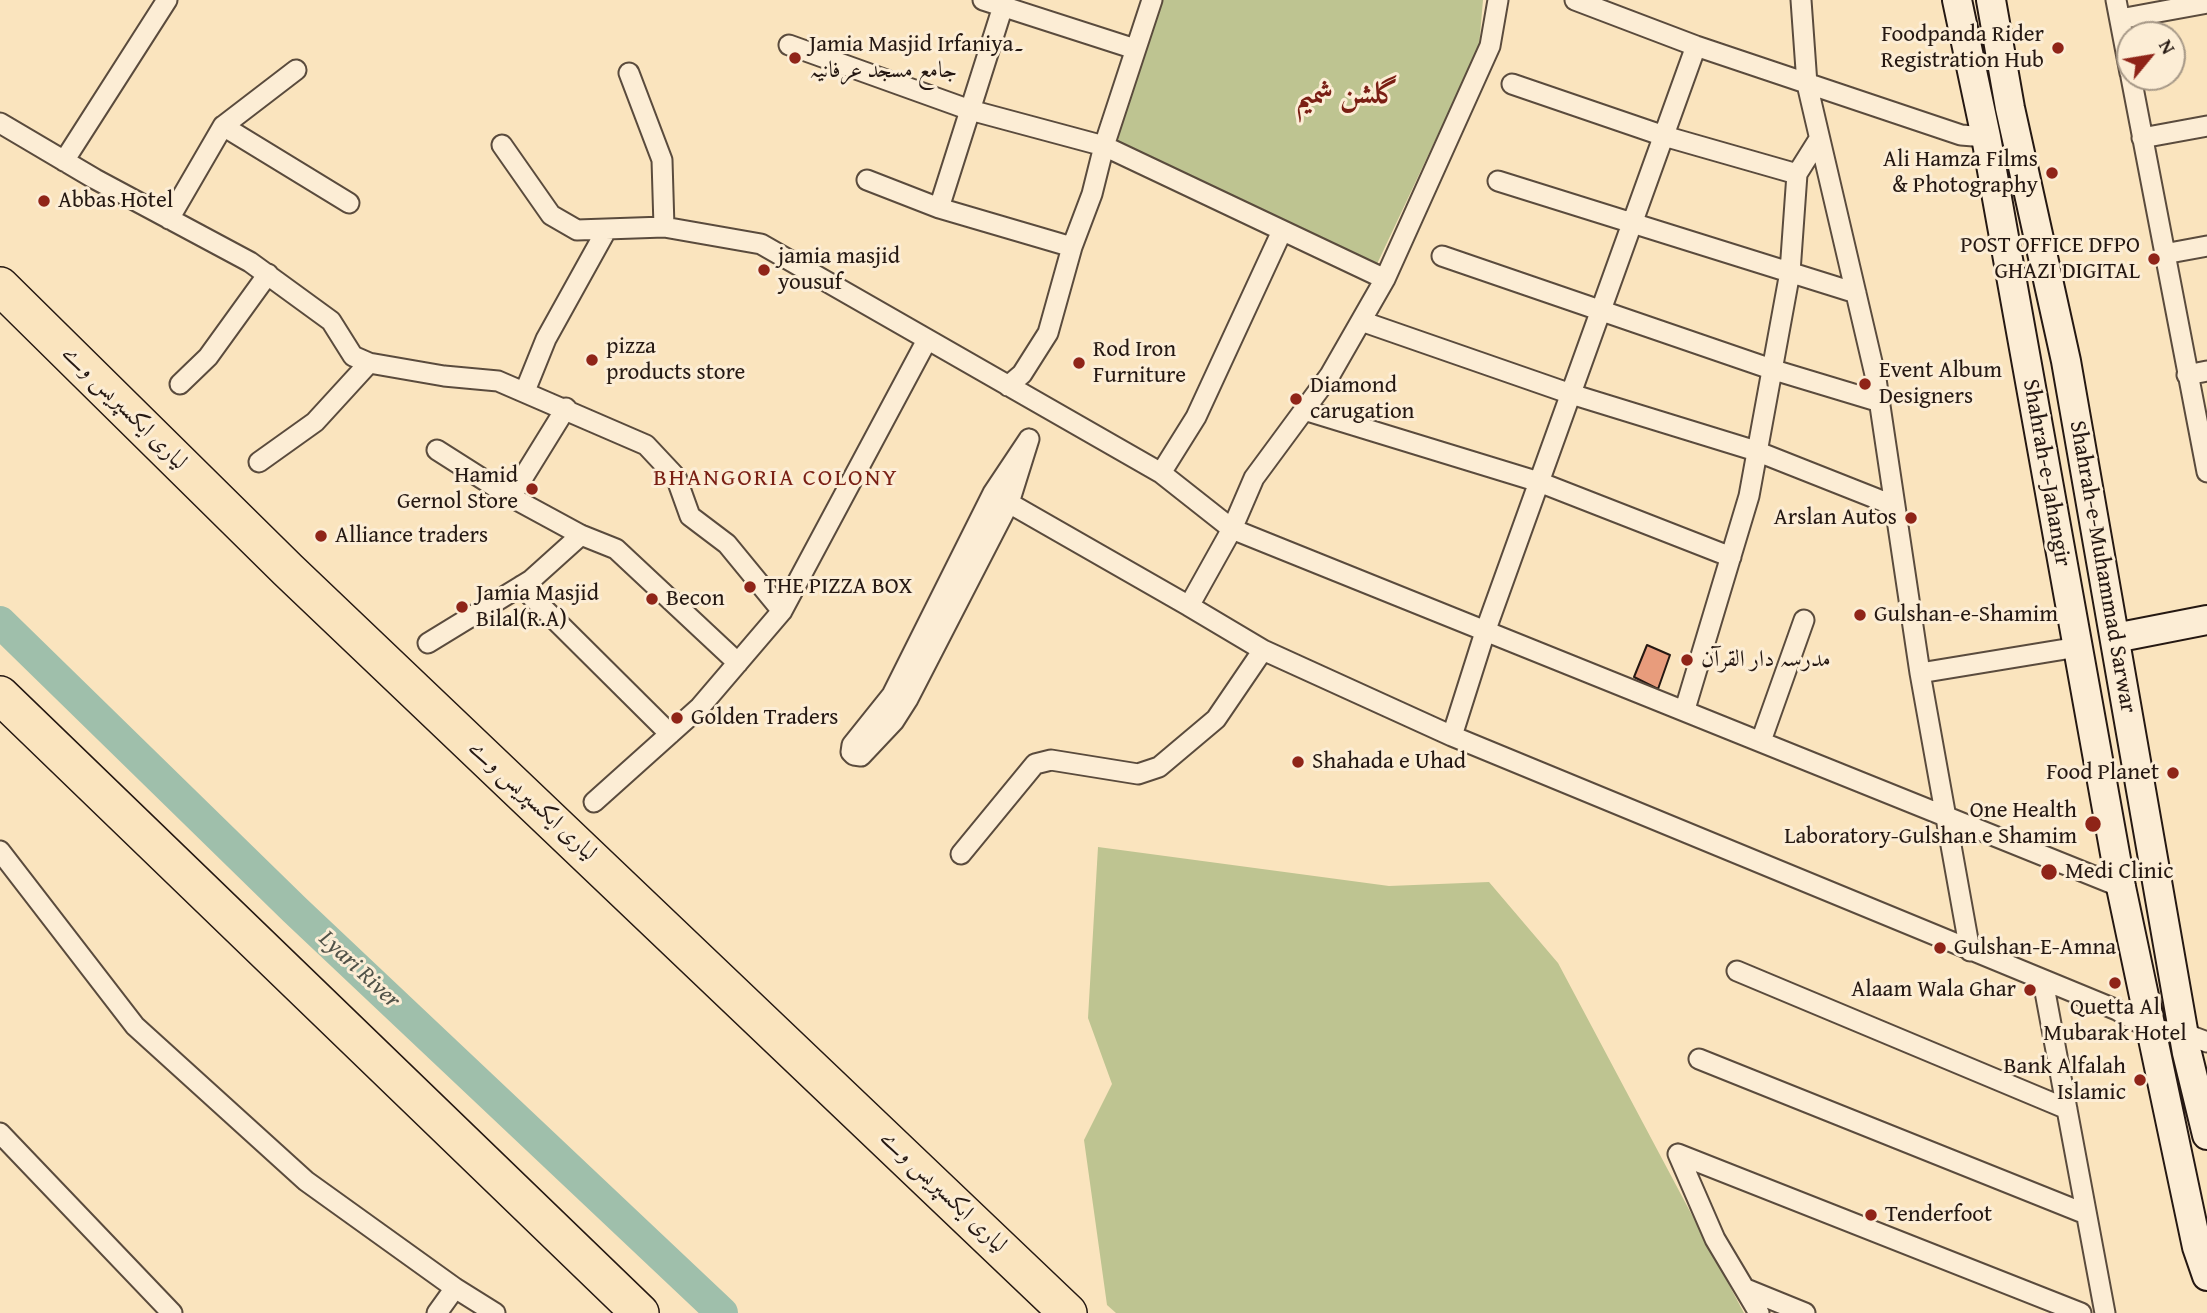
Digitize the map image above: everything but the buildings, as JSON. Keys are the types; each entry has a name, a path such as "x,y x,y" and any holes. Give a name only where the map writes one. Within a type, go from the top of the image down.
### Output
{"highway":[{"name":"لیاری ایکسپریس وے","path":"0,286 288,570 1068,1313"},
{"path":"0,695 640,1313"}],"main road":[{"name":"Shahrah-e-Jahangir","path":"1957,0 1986,137 2121,887 2150,1029"},
{"name":"Shahrah-e-Muhammad Sarwar","path":"1992,0 2011,108 2066,361 2115,638 2195,1037 2207,1135"},
{"path":"2115,638 2207,620"},
{"path":"2150,1029 2197,1247 2207,1276"}],"street":[{"path":"64,161 167,0"},
{"path":"983,0 1004,4 1135,49"},
{"path":"1008,386 1022,374 1048,333 1072,247 1092,194 1104,146 1152,0"},
{"path":"1189,606 1232,529 1254,478 1330,375 1385,279 1490,46 1498,0"},
{"path":"1575,0 1807,84 1961,135 1986,137"},
{"path":"1801,0 1807,84 1880,402 1920,673 1970,951"},
{"path":"2118,10 2207,3"},
{"path":"939,208 1004,4"},
{"path":"789,45 970,110 1104,146 1385,279"},
{"path":"1452,736 1485,632 1696,46"},
{"path":"169,219 223,126 296,70"},
{"path":"629,73 662,160 664,227"},
{"path":"1512,84 1664,136 1797,174"},
{"path":"2133,91 2207,472"},
{"path":"0,123 268,274 331,321 353,356 369,363 444,376 498,381 566,408 646,445 676,477 690,516 727,544 782,611"},
{"path":"223,126 349,203"},
{"path":"2142,138 2207,126"},
{"path":"1685,709 1749,496 1790,272 1797,174 1819,139"},
{"path":"502,145 551,215 577,230 664,227 761,244 1161,473 1232,529 1485,632 1685,709 1946,819 2121,887"},
{"path":"867,180 939,208 1072,247"},
{"path":"1498,181 1856,293"},
{"path":"525,391 546,339 607,229"},
{"path":"1161,473 1196,417 1282,230"},
{"path":"2164,254 2207,246"},
{"path":"1442,256 1774,370 1880,402"},
{"path":"180,384 208,357 268,274"},
{"path":"1361,321 1571,394 1756,452 1895,506"},
{"path":"594,802 700,707 782,611 927,340"},
{"path":"258,462 315,422 369,363"},
{"path":"2187,375 2207,371"},
{"path":"511,497 566,408"},
{"path":"1304,410 1539,482 1731,557"},
{"path":"1029,439 1009,503 908,699 861,756 854,755 851,752 852,745 892,695 993,493 1029,439"},
{"path":"437,450 511,497 581,535 616,549 738,663"},
{"path":"1009,503 1263,650 1452,736 2117,1010 2150,1029 2195,1037"},
{"path":"428,643 521,586 581,535"},
{"path":"521,586 670,734"},
{"path":"1761,741 1804,620"},
{"path":"1920,673 2078,647"},
{"path":"961,854 1035,764 1051,760 1138,774 1159,767 1216,719 1263,650"},
{"path":"0,851 135,1026 306,1181 455,1288 495,1313"},
{"path":"1737,971 2067,1109"},
{"path":"2043,981 2105,1313"},
{"path":"1699,1059 2087,1214"},
{"path":"4,1146 172,1313"},
{"path":"1759,1313 1715,1239 1678,1154 2081,1313"},
{"path":"437,1313 455,1288"},
{"path":"1746,1289 1805,1313"}],"green space":[{"path":"1159,0 1483,0 1479,47 1377,264 1108,139"},
{"path":"1098,847 1389,886 1489,882 1558,963 1744,1313 1116,1313 1107,1305 1084,1140 1112,1084 1088,1018"}],"waterway":[{"name":"Lyari River","path":"0,622 295,910 722,1313"}],"place":[{"name":"Foodpanda Rider Registration Hub","path":"2058,48"},
{"name":"Jamia Masjid Irfaniya۔ جامع مسجد عرفانیہ","path":"795,58"},
{"name":"Ali Hamza Films & Photography","path":"2052,173"},
{"name":"Abbas Hotel","path":"44,201"},
{"name":"POST OFFICE DFPO GHAZI DIGITAL","path":"2154,259"},
{"name":"jamia masjid yousuf","path":"764,270"},
{"name":"pizza products store","path":"592,360"},
{"name":"Rod Iron Furniture","path":"1079,363"},
{"name":"Event Album Designers","path":"1865,384"},
{"name":"Diamond carugation","path":"1296,399"},
{"name":"Hamid Gernol Store","path":"532,489"},
{"name":"Arslan Autos","path":"1911,518"},
{"name":"Alliance traders","path":"321,536"},
{"name":"THE PIZZA BOX","path":"750,587"},
{"name":"Becon","path":"652,599"},
{"name":"Jamia Masjid Bilal(R.A)","path":"462,607"},
{"name":"Gulshan-e-Shamim","path":"1860,615"},
{"name":"مدرسہ دار القرآن","path":"1687,660"},
{"name":"Golden Traders","path":"677,718"},
{"name":"Shahada e Uhad","path":"1298,762"},
{"name":"Food Planet","path":"2173,773"},
{"name":"One Health Laboratory-Gulshan e Shamim","path":"2093,824"},
{"name":"Medi Clinic","path":"2049,872"},
{"name":"Gulshan-E-Amna","path":"1940,948"},
{"name":"Quetta Al Mubarak Hotel","path":"2115,983"},
{"name":"Alaam Wala Ghar","path":"2030,990"},
{"name":"Bank Alfalah Islamic","path":"2140,1080"},
{"name":"Tenderfoot","path":"1871,1215"}],"district":[{"name":"گلشن شمیم","path":"1347,95"},
{"name":"BHANGORIA COLONY","path":"776,479"}]}
